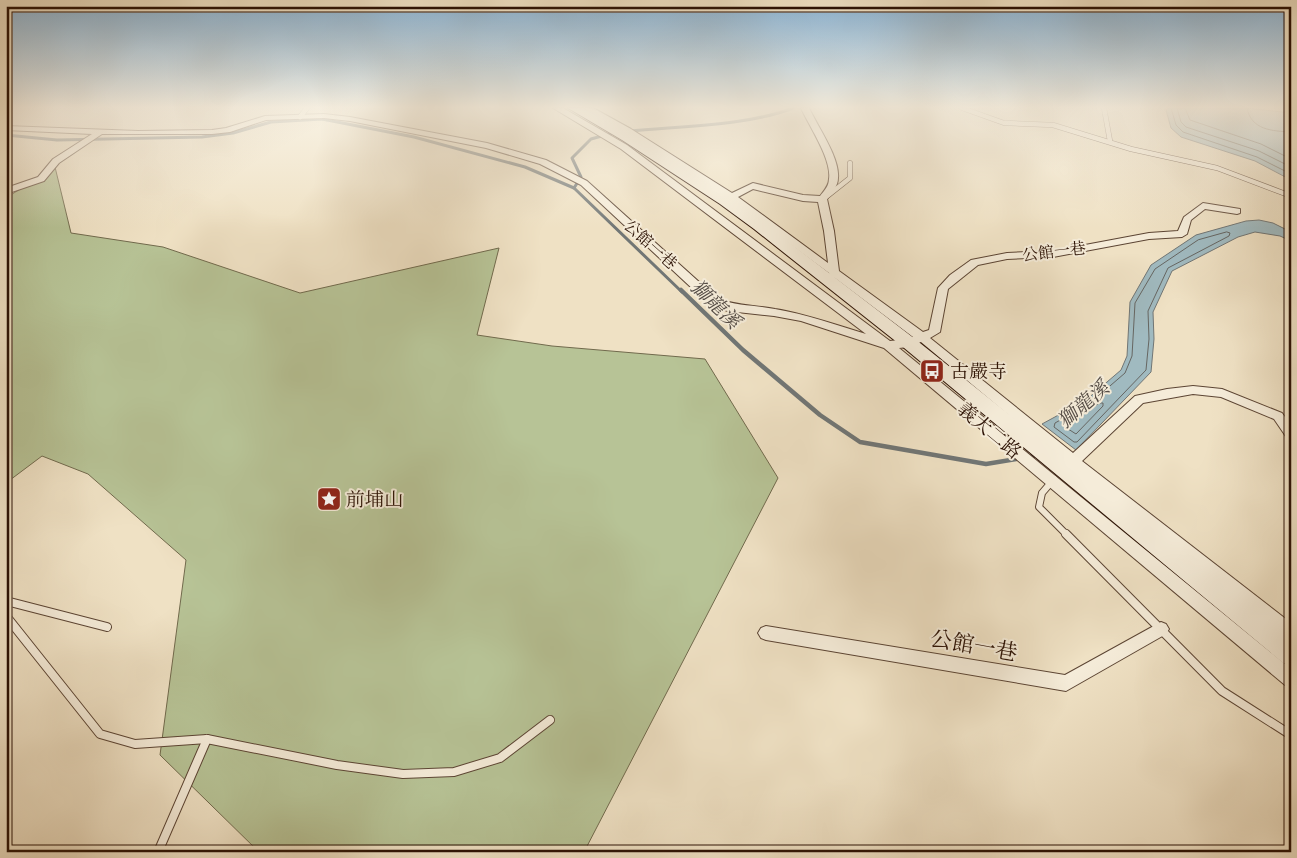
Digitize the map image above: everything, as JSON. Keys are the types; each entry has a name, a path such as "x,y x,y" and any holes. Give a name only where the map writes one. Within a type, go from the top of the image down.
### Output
{"street":[{"path":"6,191 41,179 56,161 74,148"},
{"name":"公館一巷","path":"494,148 543,162 584,183 714,302 728,307 774,312 802,318 888,344 916,340 934,332 943,288 954,277 975,262 1007,256 1053,254 1149,236 1182,234 1187,218 1203,206 1237,211"},
{"name":"義大二路","path":"625,148 888,344 1013,429"},
{"name":"義大二路","path":"644,148 728,199"},
{"name":"義大二路","path":"653,148 728,199 916,340 1291,679"},
{"path":"825,148 833,173 831,187 822,199 829,231 834,278"},
{"path":"728,199 753,186 803,198 822,199"},
{"path":"1062,471 1139,398 1193,390 1222,393 1278,416 1291,435"},
{"name":"義大二路","path":"1062,471 1291,633"},
{"name":"義大二路","path":"1062,471 1291,655"},
{"name":"公館一巷","path":"766,633 1066,683 1161,629"}],"lane":[{"path":"1128,148 1217,168 1291,196"},
{"path":"822,199 850,178 850,163"},
{"path":"1062,471 1042,493 1039,508 1222,691 1291,735"},
{"path":"6,601 107,627"},
{"path":"6,616 100,734 135,744 207,739 337,765 404,774 454,772 500,758 550,720"},
{"path":"158,852 207,739"}],"green space":[{"path":"55,167 71,233 163,247 300,293 499,248 477,335 552,346 705,359 778,478 584,852 259,852 160,755 186,560 88,474 42,456 6,483 6,198"}],"water":[{"path":"1215,148 1291,148 1291,180 1255,161"},
{"name":"獅龍溪","path":"1259,220 1273,223 1291,232 1291,241 1280,236 1255,232 1238,237 1172,271 1153,312 1154,339 1151,372 1076,450 1042,424 1086,400 1121,370 1127,356 1130,302 1151,265 1196,235 1246,221"}],"waterway":[{"name":"獅龍溪","path":"455,148 525,167 574,188"},
{"path":"574,188 581,177 572,158 582,148"},
{"name":"獅龍溪","path":"574,188 682,292"},
{"name":"獅龍溪","path":"681,290 743,350 820,415 860,442 986,464 1040,455"}],"place":[{"name":"古嚴寺","path":"932,371"},
{"name":"前埔山","path":"329,499"}]}
